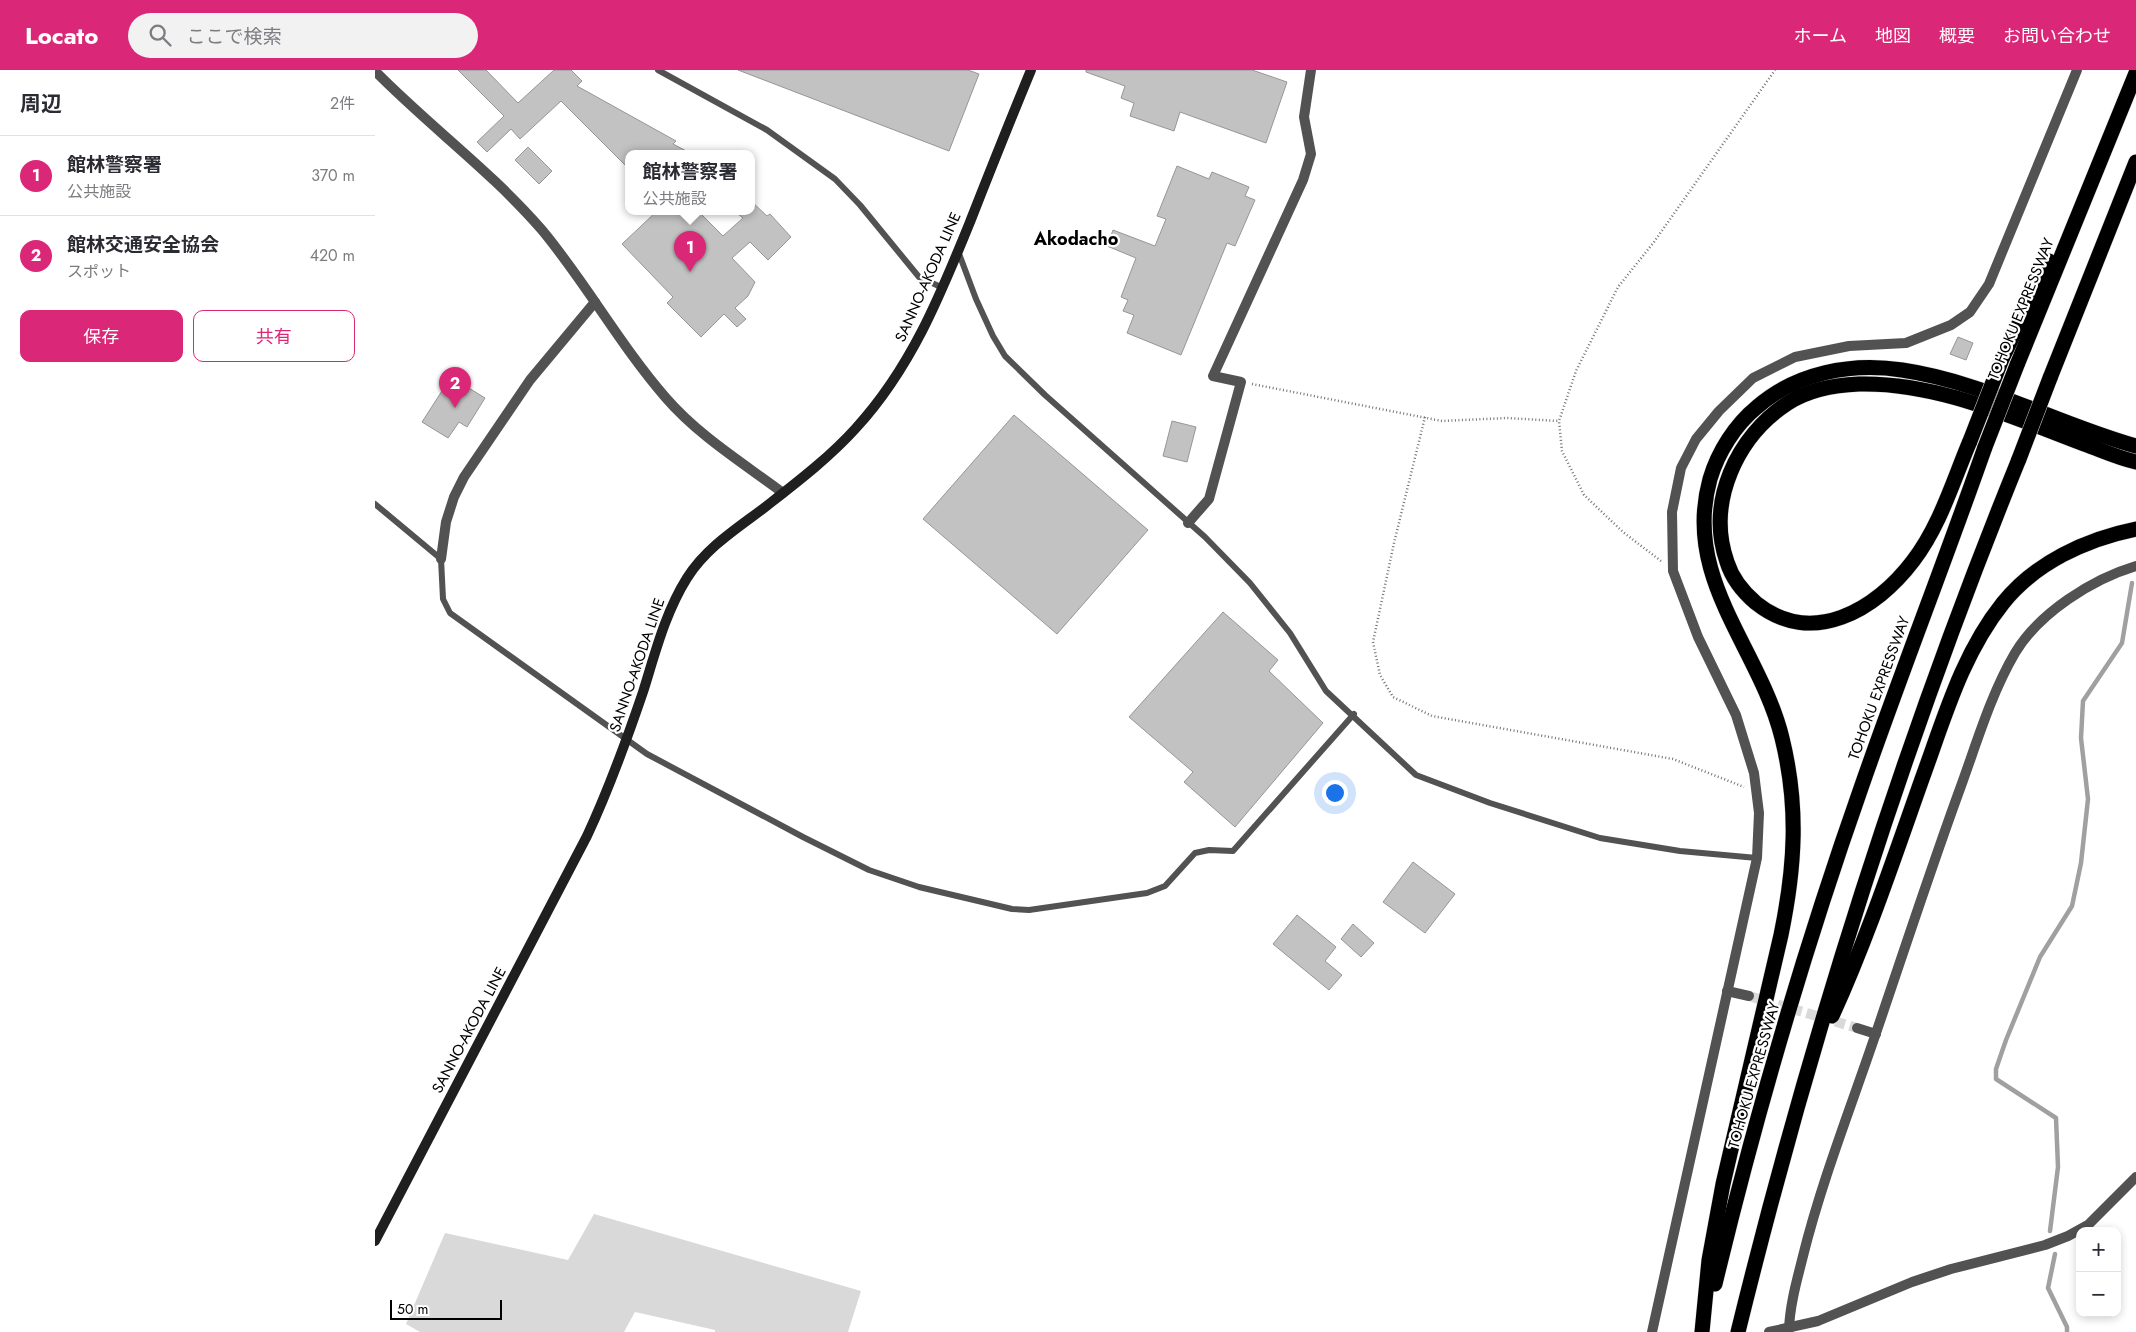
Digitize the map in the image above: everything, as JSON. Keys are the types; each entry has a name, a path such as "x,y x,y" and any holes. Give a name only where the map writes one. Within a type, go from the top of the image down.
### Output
{"highway":[{"name":"TOHOKU EXPRESSWAY","path":"1703,1332 1740,1187 1810,944 1860,790 1985,447 2136,73"},
{"path":"2122,108 2002,359 1970,441 1929,536 1913,561 1891,587 1872,603 1843,617 1829,621 1809,623 1785,619 1765,610 1749,597 1736,581 1727,564 1721,543 1720,519 1722,496 1728,475 1738,455 1753,434 1770,416 1790,402 1811,392 1834,386 1867,384 1912,388 1946,395 2136,462"},
{"path":"1738,1332 1772,1195 1846,944 1925,708 2050,378 2136,162"},
{"path":"1703,1332 1709,1260 1723,1184 1788,901 1795,834 1793,800 1782,736 1773,710 1715,586 1708,559 1704,508 1713,468 1722,450 1751,412 1768,397 1788,386 1829,371 1878,367 1925,374 1969,386 2136,446"},
{"path":"1807,1075 1859,956 1947,711 1965,666 1987,625 2003,603 2020,585 2045,566 2075,548 2136,529"}],"main road":[{"name":"SANNO-AKODA LINE","path":"375,1241 565,881 607,792 668,618 687,578 703,557 719,542 783,493 843,441 876,405 911,354 943,288 1031,70"}],"street":[{"path":"1188,523 1209,499 1241,382 1213,376 1303,180 1311,154 1304,118 1311,70"},
{"path":"1652,1332 1757,858 1759,813 1754,773 1736,716 1698,637 1673,570 1672,512 1681,468 1696,439 1713,418 1753,378 1795,356 1849,346 1906,343 1951,325 1970,312 1989,284 2077,70"},
{"path":"375,71 513,198 568,263 660,390 676,408 707,437 783,493"},
{"path":"441,559 446,522 463,477 530,380 595,302"},
{"path":"1789,1328 1790,1312 1810,1230 1927,879 1977,742 2015,652 2033,630 2061,605 2090,584 2121,570 2136,566"},
{"path":"1727,991 1749,996"},
{"path":"1857,1028 1876,1034"},
{"path":"1769,1332 1818,1321 1912,1282 1951,1269 2045,1245 2068,1236 2089,1225 2136,1177"}],"lane":[{"path":"658,70 767,130 835,179 861,205 919,277 943,288"},
{"path":"958,251 976,299 993,336 1005,356 1023,375 1205,537 1250,583 1290,634 1326,691 1353,714 1416,775 1489,803 1600,838 1680,851 1757,858"},
{"path":"375,504 441,559 443,599 450,613 468,628 647,754 706,787 869,870 919,887 1012,909 1029,910 1147,893 1165,886 1195,854 1209,850 1233,852 1353,714"}],"path":[{"path":"1673,570 1623,532 1584,496 1562,451 1559,421 1576,371 1617,286 1653,242 1775,70"},
{"path":"1241,382 1442,421 1507,418 1559,421"},
{"path":"1425,418 1394,543 1373,642 1380,675 1393,697 1432,716 1673,759 1757,793"}],"shaded area":[{"path":"594,1214 861,1291 848,1332 715,1332 715,1330 635,1312 624,1332 420,1332 406,1324 445,1233 568,1260"}],"building":[{"path":"458,70 486,70 518,103 554,70 571,70 582,81 577,86 676,141 673,144 684,150 625,150 625,165 561,101 520,139 511,129 487,152 477,142 504,116"},
{"path":"738,70 968,70 979,74 949,151"},
{"path":"1086,70 1252,70 1287,82 1266,143 1180,112 1174,131 1130,116 1134,103 1121,98 1125,86 1086,72"},
{"path":"528,147 552,171 539,184 515,160"},
{"path":"1177,166 1209,179 1212,172 1249,187 1245,196 1255,200 1235,246 1227,243 1181,355 1127,333 1134,315 1123,311 1128,300 1121,297 1136,258 1107,246 1113,230 1155,246 1166,219 1157,216"},
{"path":"755,205 767,216 770,214 791,237 768,260 750,242 732,258 755,282 748,296 735,308 746,319 737,327 724,314 701,337 667,303 673,297 622,244 653,215 702,215 723,236 743,218 739,215 755,215"},
{"path":"1958,337 1973,343 1966,360 1950,354"},
{"path":"451,377 485,398 467,427 459,422 448,438 422,422"},
{"path":"1014,415 1148,530 1057,634 923,519"},
{"path":"1172,421 1196,427 1187,462 1163,456"},
{"path":"1223,612 1278,660 1269,671 1323,723 1235,827 1184,782 1193,772 1129,717"},
{"path":"1413,862 1455,894 1425,933 1383,902"},
{"path":"1297,915 1336,947 1325,961 1342,975 1329,990 1273,944"},
{"path":"1353,924 1374,943 1361,957 1341,939"}],"waterway":[{"path":"2050,1231 2058,1167 2056,1118 1996,1079 1996,1069 2040,957 2072,906 2081,863 2088,799 2081,738 2083,701 2122,643 2132,583"},
{"path":"2055,1254 2048,1288 2067,1327 2067,1332"}],"tunnel":[{"path":"1749,996 1857,1028"}],"place":[{"name":"館林警察署","path":"690,272"},
{"name":"館林交通安全協会","path":"455,408"}],"district":[{"name":"Akodacho","path":"1076,239"}]}
